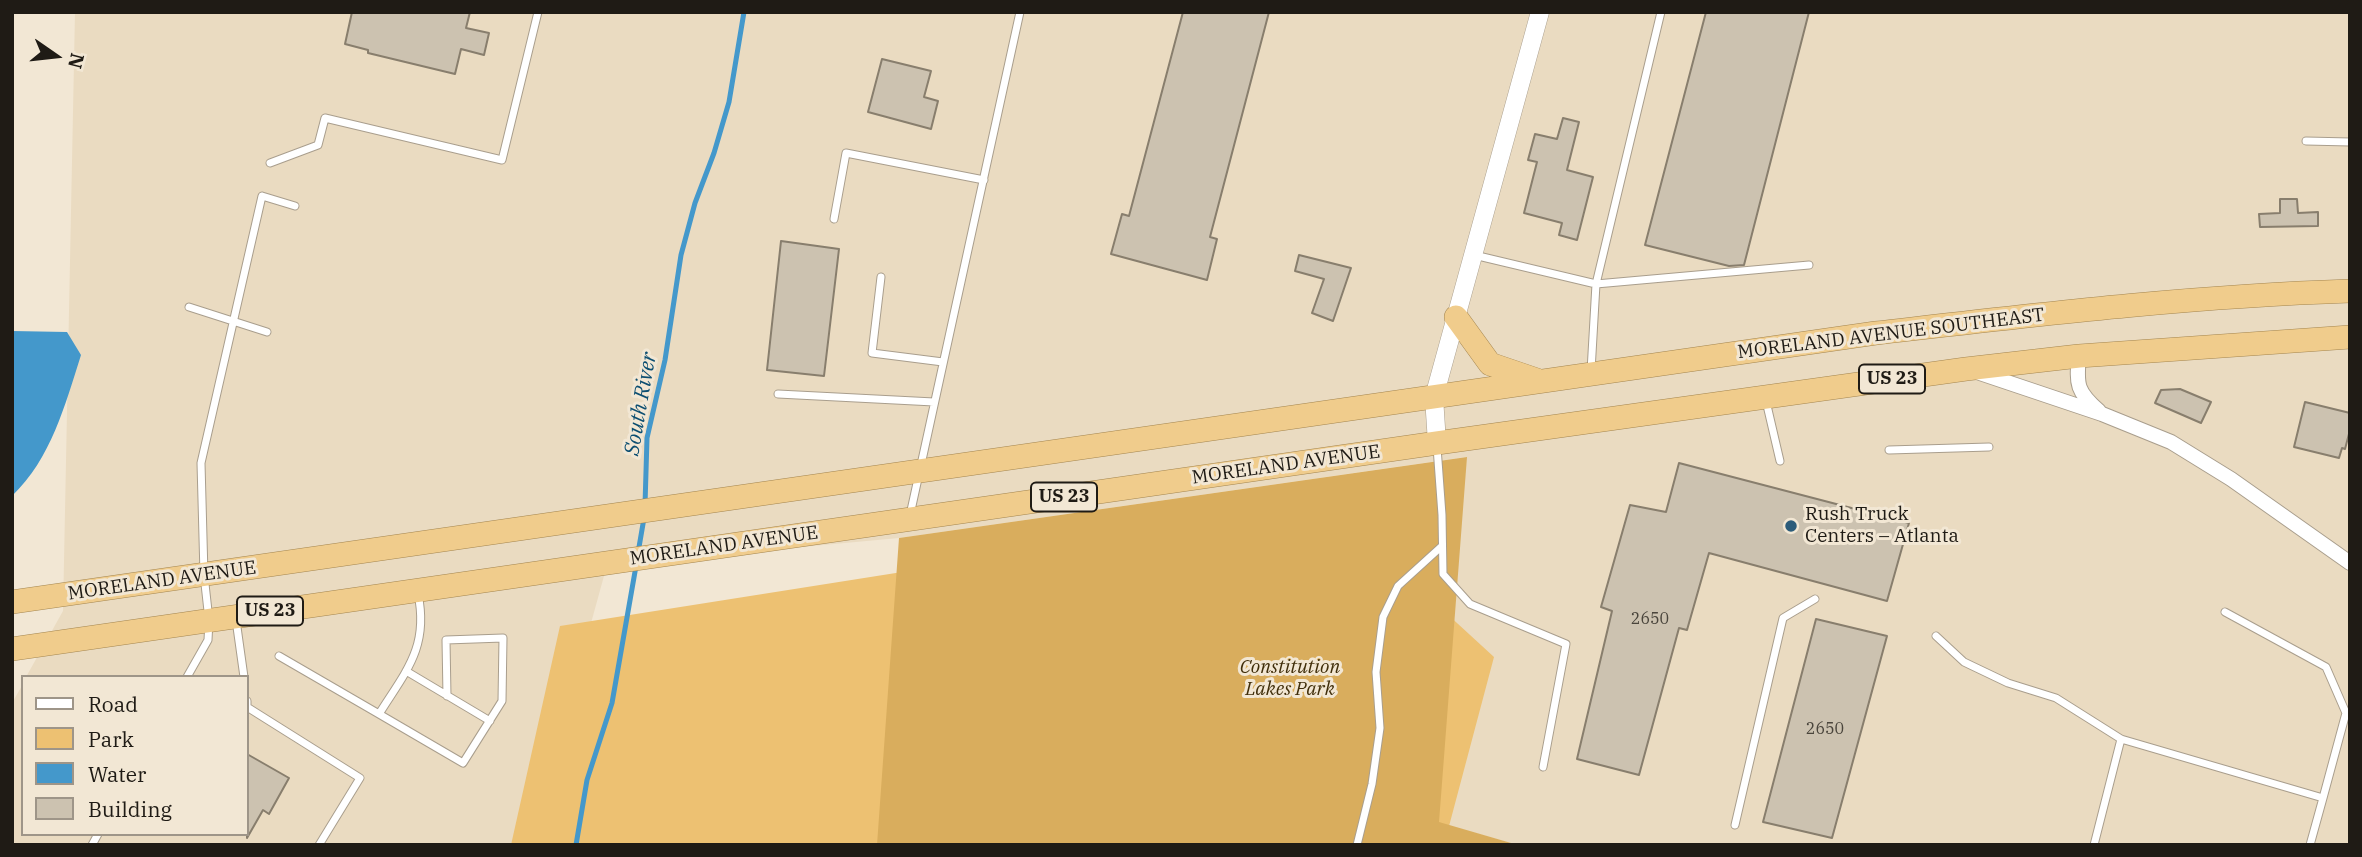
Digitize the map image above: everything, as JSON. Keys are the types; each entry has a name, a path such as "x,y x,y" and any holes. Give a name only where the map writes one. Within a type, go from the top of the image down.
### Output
{"highway":[{"name":"MORELAND AVENUE SOUTHEAST","path":"1434,397 1876,333 2101,308 2350,291"},
{"path":"1456,317 1490,364 1544,382"},
{"name":"US 23","path":"1437,443 1966,369 2079,356 2350,337"},
{"name":"MORELAND AVENUE","path":"12,602 1434,397"},
{"name":"MORELAND AVENUE","path":"12,649 1437,443"}],"street":[{"path":"1437,443 1434,397 1540,12"},
{"path":"2079,356 2078,388 2085,400 2102,414"},
{"path":"1966,369 2102,414 2171,442 2231,479 2350,563"}],"lane":[{"path":"270,163 318,145 325,118 502,160 538,12"},
{"path":"909,519 1020,12"},
{"path":"1591,375 1596,284 1661,12"},
{"path":"2306,141 2350,142"},
{"path":"834,219 846,153 984,180"},
{"path":"188,675 208,640 201,463 233,321 262,196 295,206"},
{"path":"1473,254 1596,284 1809,265"},
{"path":"881,277 872,353 943,362"},
{"path":"190,307 267,332"},
{"path":"778,394 934,402"},
{"path":"1765,397 1780,461"},
{"path":"1437,443 1443,574 1470,604 1566,644 1543,767"},
{"path":"1889,450 1989,447"},
{"path":"1357,845 1372,784 1380,728 1376,671 1383,617 1398,586 1442,545"},
{"path":"379,714 414,657 421,632 422,615 417,590"},
{"path":"1735,825 1783,618 1815,599"},
{"path":"2225,612 2326,667 2346,713 2310,845"},
{"path":"236,616 244,675"},
{"path":"1936,636 1964,662 2008,683 2056,698 2121,739 2323,798"},
{"path":"279,656 463,764 502,701 503,638 446,640 447,695"},
{"path":"406,671 490,721"},
{"path":"248,708 360,778 319,845"},
{"path":"2094,845 2121,739"}],"shaded area":[{"path":"75,12 2350,12 2350,845 1518,845 1439,823 1466,457 899,538 607,565 530,845 12,845 12,703 21,687 21,836 248,836 248,675 27,675 63,611"}],"green space":[{"name":"Constitution Lakes Park","path":"1467,457 1439,822 1518,845 877,845 899,538"},
{"name":"Constitution Lakes Park","path":"1428,489 1445,612 1494,657 1444,845 511,845 560,626"}],"water":[{"path":"12,331 67,332 81,355 47,448 26,481 12,496"}],"building":[{"path":"352,12 470,12 466,28 489,33 484,55 461,49 455,74 368,53 368,50 345,44"},
{"path":"1183,12 1269,12 1210,237 1217,239 1207,280 1111,254 1122,214 1129,216"},
{"path":"1706,12 1809,12 1744,265 1729,266 1645,245"},
{"path":"882,59 931,71 924,97 938,101 931,129 868,112"},
{"path":"1563,118 1579,122 1567,170 1593,177 1577,240 1559,235 1562,223 1524,213 1537,162 1528,160 1535,134 1557,139"},
{"path":"2280,199 2297,199 2298,213 2318,212 2318,226 2260,227 2259,214 2280,213"},
{"path":"781,241 839,249 824,376 767,370"},
{"path":"1299,255 1351,268 1333,321 1312,313 1324,279 1295,271"},
{"path":"2180,389 2211,402 2201,423 2155,403 2161,390"},
{"path":"2305,402 2350,413 2350,430 2345,449 2342,448 2339,458 2294,447"},
{"path":"1679,463 1909,523 1887,601 1709,553 1687,630 1679,628 1639,775 1577,759 1612,611 1601,607 1630,505 1666,512"},
{"path":"1816,619 1887,636 1832,838 1763,822"},
{"path":"248,755 289,778 269,814 263,810 247,838"}],"waterway":[{"name":"South River","path":"645,505 647,438 665,360 681,255 695,203 729,102 744,12"},
{"name":"South River","path":"638,553 644,518"},
{"name":"South River","path":"576,845 587,780 612,703 636,566"}],"place":[{"name":"Rush Truck Centers – Atlanta","path":"1791,526"}]}
